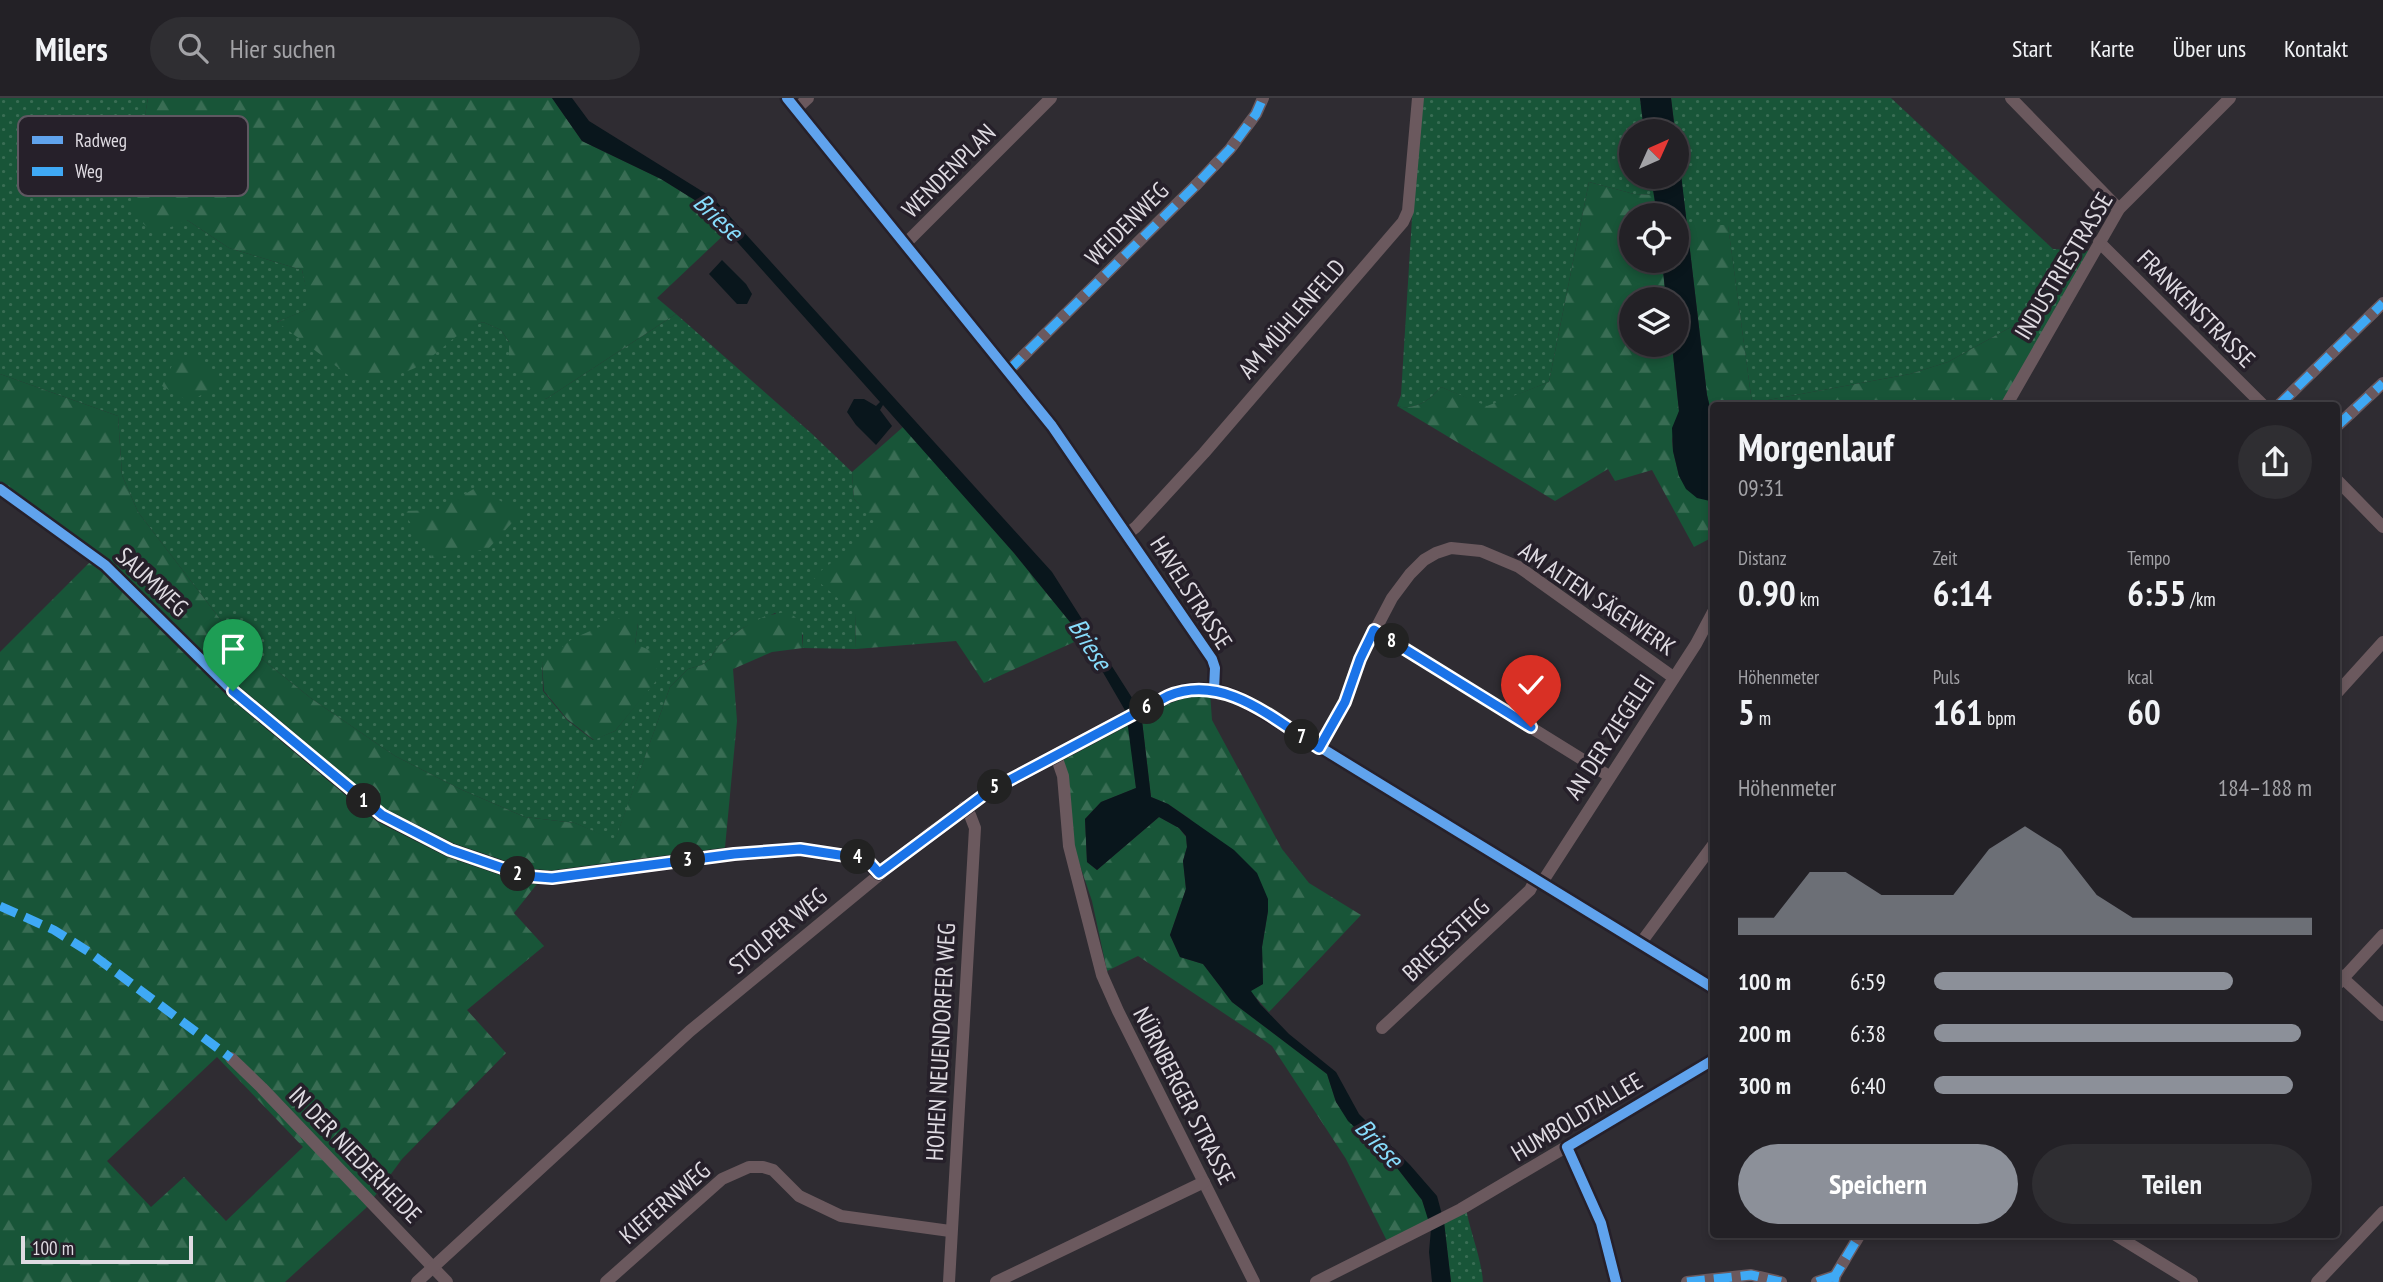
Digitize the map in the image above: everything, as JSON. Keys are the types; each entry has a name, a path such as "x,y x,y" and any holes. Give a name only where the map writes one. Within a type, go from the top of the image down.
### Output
{"street":[{"name":"HAVELSTRASSE","path":"787,98 1052,426 1212,659 1215,668 1214,690 1234,695 1710,986"},
{"path":"796,109 808,98"},
{"name":"WENDENPLAN","path":"905,244 1051,98"},
{"name":"WEIDENWEG","path":"1009,370 1230,149 1256,114 1263,98"},
{"name":"AM MÜHLENFELD","path":"1127,534 1204,453 1403,222 1408,211 1418,98"},
{"path":"2011,98 2119,209"},
{"name":"INDUSTRIESTRASSE","path":"2008,402 2119,209 2230,98"},
{"name":"FRANKENSTRASSE","path":"2099,242 2260,402"},
{"path":"2282,402 2383,303"},
{"path":"2340,423 2383,383"},
{"path":"2340,483 2383,527"},
{"name":"SAUMWEG","path":"0,489 105,565 233,691 382,815 450,850 526,876 552,878 734,854 800,849 859,858 869,862 879,873"},
{"name":"AM ALTEN SÄGEWERK","path":"1319,748 1345,702 1360,659 1392,598 1424,560 1451,548 1481,551 1519,567 1673,677"},
{"name":"AN DER ZIEGELEI","path":"1538,882 1696,644 1710,618"},
{"path":"1374,630 1609,775"},
{"path":"2340,690 2383,642"},
{"name":"STOLPER WEG","path":"417,1282 690,1031 879,873 964,807 989,791 1180,691 1214,690"},
{"name":"NÜRNBERGER STRASSE","path":"1056,756 1063,776 1067,840 1109,992 1254,1282"},
{"name":"HOHEN NEUENDORFER WEG","path":"949,1282 975,828 964,807"},
{"path":"1640,944 1710,849"},
{"name":"BRIESESTEIG","path":"1382,1028 1538,882"},
{"path":"2340,979 2350,974 2383,935"},
{"path":"2340,980 2383,1015"},
{"name":"IN DER NIEDERHEIDE","path":"231,1058 447,1282"},
{"name":"HUMBOLDTALLEE","path":"1316,1282 1461,1209 1710,1062"},
{"path":"1567,1147 1601,1223 1616,1282"},
{"name":"KIEFERNWEG","path":"606,1282 722,1179 749,1167 773,1170 799,1196 841,1216 950,1231"},
{"path":"996,1282 1204,1182"},
{"path":"2317,1282 2383,1212"},
{"path":"1817,1282 1834,1279 1858,1238"},
{"path":"2120,1238 2192,1282"},
{"path":"1686,1282 1751,1275 1782,1282"}],"green space":[{"path":"0,98 148,98 145,116 18,116 18,196 131,196 187,220 229,248 302,270 311,308 277,322 416,367 465,328 483,322 501,330 546,399 676,314 852,472 854,499 881,524 855,613 856,649 803,648 803,635 775,613 743,628 717,647 710,659 702,665 688,669 670,687 615,841 575,823 525,817 460,789 395,756 312,699 233,636 138,512 122,475 118,416 0,374","holes":["638,623 635,644 655,681 615,731 593,740 567,720 543,691 542,663"]},
{"path":"148,98 552,98 582,141 661,179 706,207 728,231 657,298 676,314 546,399 518,372 509,359 509,342 501,330 483,322 455,337 415,368 393,376 356,381 277,322 310,308 302,270 229,248 187,220 162,231 147,227 136,217 131,196 248,196 248,116 145,116"},
{"path":"1423,98 1640,98 1643,119 1619,119 1619,189 1653,189 1654,195 1634,194 1589,182 1549,382 1487,407 1441,387 1416,406 1397,406 1401,395 1412,218"},
{"path":"1671,98 1891,98 2053,249 2092,251 2037,346 2011,327 1948,362 1910,374 1752,402 1728,226 1689,225 1689,203 1684,203 1682,189 1689,189 1689,119 1674,119"},
{"path":"1589,182 1634,194 1654,195 1655,203 1619,203 1619,273 1663,273 1665,287 1619,287 1619,357 1673,357 1679,411 1672,440 1673,451 1679,476 1710,501 1710,539 1694,547 1652,470 1615,481 1608,469 1555,501 1397,406 1416,406 1441,387 1487,406 1549,382"},
{"path":"1689,225 1728,225 1752,402 1710,402 1710,408"},
{"path":"2011,327 2037,346 2004,402 1757,402 1910,374 1948,362"},
{"path":"178,353 204,361 220,383 190,402 162,386"},
{"path":"0,374 118,416 122,475 138,512 233,636 312,699 395,756 460,789 525,817 575,823 615,840 670,687 688,669 702,665 710,659 717,647 765,616 785,612 801,623 803,648 772,652 733,669 737,721 724,858 537,884 514,913 544,946 467,1010 506,1053 402,1159 366,1208 285,1282 0,1282 0,652 95,557 0,489","holes":["217,1057 303,1147 226,1221 184,1177 151,1207 107,1161"]},
{"path":"903,427 1014,553 1083,638 984,683 956,641 856,649 855,613 813,577 880,525 854,499 852,472"},
{"path":"477,487 521,513 488,549 432,558 403,511 438,510"},
{"path":"636,611 638,623 635,644 657,653 656,681 615,731 594,740 567,719 544,691 542,663 572,639"},
{"path":"1210,692 1212,720 1282,849 1309,883 1361,915 1269,1012 1250,991 1263,984 1262,947 1268,911 1190,819 1168,804 1151,797 1141,712 1168,699"},
{"path":"1128,719 1136,788 1101,802 1085,819 1087,862 1097,870 1159,817 1179,828 1186,837 1187,847 1183,861 1186,889 1170,935 1180,957 1203,964 1232,1002 1327,1074 1336,1102 1372,1144 1380,1146 1422,1200 1430,1223 1389,1245 1346,1159 1272,1046 1138,956 1107,971 1092,901 1069,833 1058,757"},
{"path":"1465,1203 1483,1282 1451,1282 1444,1222"}],"water":[{"name":"Briese","path":"552,98 572,98 589,121 713,198 1052,572 1141,712 1151,797 1168,804 1234,850 1257,873 1268,899 1268,911 1262,947 1263,984 1251,991 1289,1034 1336,1072 1359,1114 1437,1196 1444,1222 1451,1282 1432,1282 1429,1252 1431,1229 1422,1200 1380,1146 1372,1144 1348,1121 1336,1102 1327,1074 1232,1002 1203,964 1180,957 1170,935 1186,889 1183,861 1187,847 1186,836 1179,828 1159,817 1097,870 1087,862 1085,819 1101,802 1136,788 1126,712 1083,638 1014,553 883,405 880,410 892,426 876,445 856,425 847,412 854,399 864,399 876,406 880,402 706,207 661,179 582,141"},
{"path":"1640,98 1671,98 1674,119 1643,119"},
{"path":"1653,189 1683,189 1684,203 1655,203"},
{"path":"1689,242 1710,408 1710,501 1697,498 1686,489 1679,476 1673,451 1672,428 1679,411 1673,357 1689,357 1689,287 1665,287 1663,273 1689,273"},
{"path":"722,260 746,284 752,294 747,304 737,304 709,274"}],"marked path":[{"path":"1009,370 1230,149 1256,114 1263,98"},
{"path":"2282,402 2383,303"},
{"path":"2340,423 2383,383"},
{"path":"0,906 54,930 89,952 231,1058"},
{"path":"1834,1282 1858,1238"},
{"path":"1687,1282 1751,1275 1781,1282"},
{"path":"1817,1282 1835,1276"}],"cycle path":[{"path":"787,98 1052,426 1212,659 1215,668 1214,690"},
{"path":"0,489 105,565 233,691 381,815 450,850 526,876 552,878 734,854 800,849 864,859 879,873 989,791 1168,696 1198,689 1218,691 1248,703 1710,986"},
{"path":"1616,1282 1601,1223 1567,1147 1710,1062"}],"route":[{"path":"233,691 382,815 450,850 507,871 552,878 768,850 800,849 859,858 869,862 879,873 977,798 1168,696 1190,689 1214,690 1234,695 1319,748 1345,702 1360,659 1374,630 1531,727"}]}
